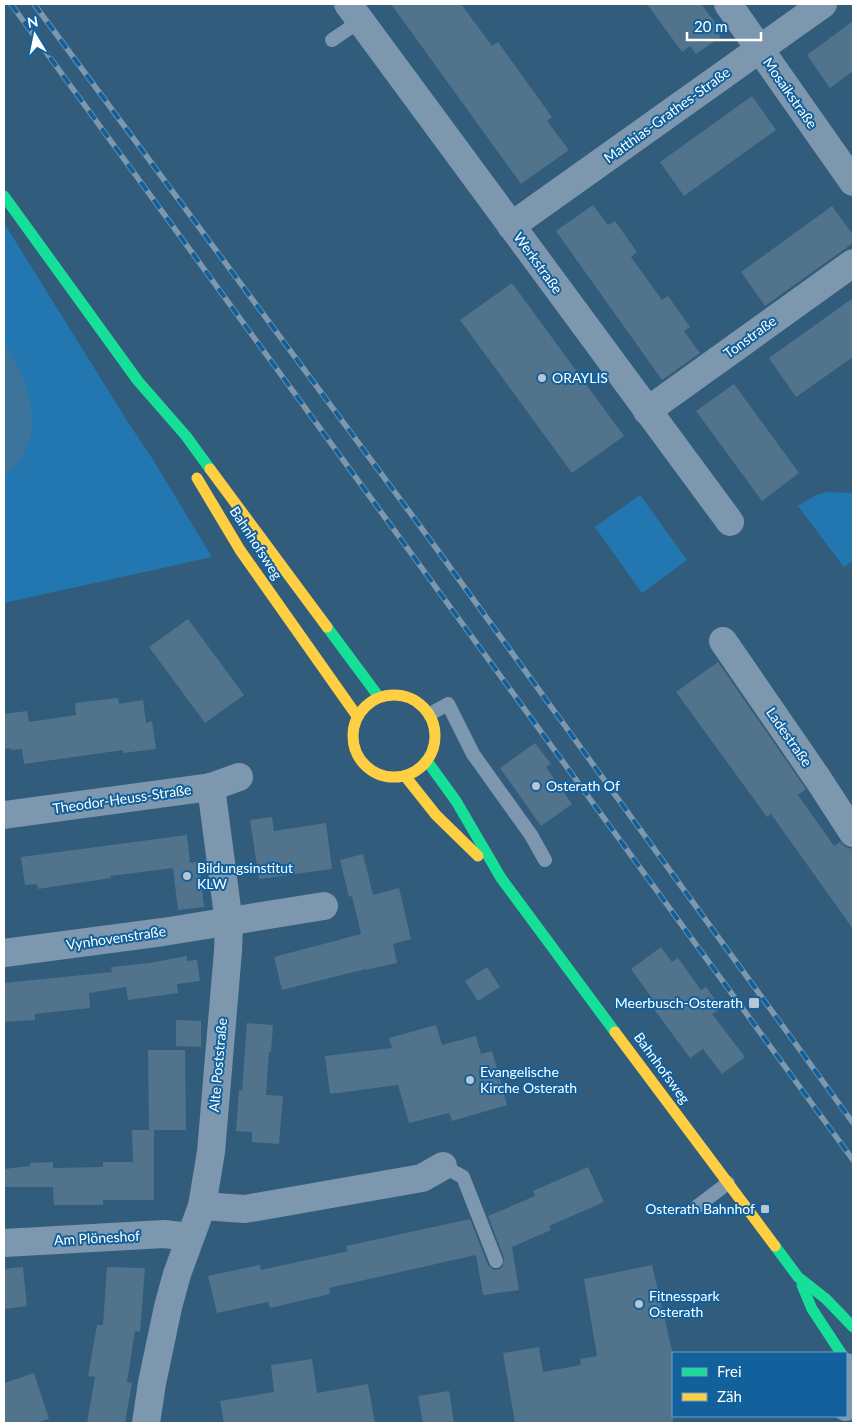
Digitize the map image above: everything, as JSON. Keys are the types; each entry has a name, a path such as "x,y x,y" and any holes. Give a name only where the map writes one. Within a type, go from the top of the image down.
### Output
{"main road":[{"name":"Bahnhofsweg","path":"4,196 138,381 186,436 379,696"},
{"name":"Bahnhofsweg","path":"138,381 170,436"},
{"name":"Bahnhofsweg","path":"189,466 240,550 357,716"},
{"path":"398,694 416,700 430,714 436,734 432,753 421,767 405,776 391,777 378,774 366,767 358,756 353,743 353,729 357,716 370,702 379,696 398,694"},
{"name":"Bahnhofsweg","path":"427,761 456,800 501,878 798,1277 812,1310 840,1352"},
{"name":"Bahnhofsweg","path":"405,776 436,815 501,878"},
{"name":"Bahnhofsweg","path":"798,1277 826,1299 853,1326"}],"street":[{"name":"Mosaikstraße","path":"728,4 853,182"},
{"name":"Matthias-Grathes-Straße","path":"510,226 823,4"},
{"name":"Werkstraße","path":"354,12 730,522"},
{"name":"Tonstraße","path":"647,411 853,262"},
{"name":"Ladestraße","path":"724,641 853,833"},
{"name":"Theodor-Heuss-Straße","path":"4,815 211,787 239,777"},
{"name":"Alte Poststraße","path":"146,1423 152,1383 168,1308 190,1237 202,1206 211,1152 229,922 211,787"},
{"path":"229,922 324,906"},
{"name":"Vynhovenstraße","path":"4,952 96,942 229,922"},
{"path":"202,1206 245,1209 422,1178 442,1166"},
{"name":"Am Plöneshof","path":"4,1243 164,1234 190,1237"},
{"path":"847,1373 849,1386 847,1403"}],"lane":[{"path":"332,40 354,12"},
{"path":"430,714 448,704 473,754 531,835 545,860"},
{"path":"442,1166 463,1177 496,1261"},
{"path":"695,1208 728,1183"}],"shaded area":[{"path":"4,223 150,455 212,557 4,603"},
{"path":"4,343 22,375 29,399 32,424 27,448 17,464 4,478"},
{"path":"826,492 853,493 853,561 844,567 798,506 816,495"},
{"path":"640,495 687,560 642,593 595,527"}],"building":[{"path":"391,4 461,4 492,46 498,42 552,117 547,121 569,150 521,184"},
{"path":"647,4 701,4 718,26 715,28 721,37 696,54 690,46 682,52"},
{"path":"853,21 853,71 830,88 807,55"},
{"path":"752,96 776,130 684,196 660,162"},
{"path":"593,205 608,225 615,221 637,252 631,257 662,300 668,296 690,327 684,331 700,353 662,380 556,231"},
{"path":"832,206 853,235 853,243 765,306 741,272"},
{"name":"ORAYLIS","path":"512,283 624,436 572,473 460,320"},
{"path":"853,298 853,357 796,397 769,358"},
{"path":"734,384 799,473 762,501 696,411"},
{"path":"188,619 244,695 205,723 149,647"},
{"path":"718,662 806,789 798,795 834,846 840,842 845,847 853,849 853,929 771,814 767,817 676,692"},
{"path":"118,698 119,704 143,700 146,723 152,721 156,749 123,753 123,750 24,764 22,749 4,749 4,714 27,711 29,722 76,715 75,703"},
{"name":"Osterath Of","path":"535,743 551,764 546,767 572,804 541,826 500,768"},
{"path":"272,817 274,831 326,823 332,869 259,879 250,820"},
{"path":"187,835 190,863 199,861 204,907 178,910 173,868 110,876 111,878 38,889 37,884 25,885 21,857"},
{"path":"363,854 373,895 399,888 411,939 393,944 397,963 282,990 274,957 361,934 352,896 349,897 340,860"},
{"path":"661,947 672,962 678,958 701,990 706,987 721,1008 712,1014 745,1057 722,1074 703,1049 690,1058 648,1001 652,998 631,969"},
{"path":"187,956 187,961 197,960 200,981 177,984 178,993 128,1000 126,987 89,993 90,1008 35,1014 35,1020 4,1022 4,983 112,972 111,967"},
{"path":"487,967 500,987 478,1001 465,981"},
{"path":"176,1020 201,1021 201,1047 176,1046"},
{"path":"247,1023 273,1025 266,1095 283,1096 279,1144 252,1142 252,1132 236,1131 239,1090 242,1090"},
{"path":"436,1025 442,1045 476,1036 481,1054 492,1051 507,1105 452,1121 449,1113 409,1123 398,1085 330,1094 325,1056 392,1048 389,1038"},
{"path":"148,1050 185,1050 186,1130 149,1130"},
{"path":"132,1130 154,1130 154,1200 103,1200 103,1205 54,1205 53,1187 4,1187 4,1169 30,1166 30,1163 53,1162 53,1168 103,1167 103,1162 133,1162"},
{"path":"588,1167 604,1202 549,1226 551,1230 512,1247 519,1290 483,1295 476,1255 329,1288 330,1294 270,1308 268,1302 217,1313 208,1276 260,1265 261,1270 348,1251 346,1246 470,1219 488,1265 494,1270 500,1269 503,1266 504,1258 488,1216 535,1196 533,1191"},
{"path":"652,1265 672,1352 673,1423 515,1423 503,1353 539,1347 543,1372 581,1365 580,1359 597,1356 584,1279"},
{"path":"23,1267 27,1306 4,1309 4,1269"},
{"path":"107,1267 145,1268 140,1332 135,1331 127,1382 132,1383 125,1423 87,1423 95,1377 88,1376 97,1325 103,1325"},
{"path":"312,1359 317,1393 368,1384 375,1423 224,1423 220,1401 274,1392 271,1365"},
{"path":"34,1373 49,1419 36,1423 4,1423 4,1383"},
{"path":"449,1391 454,1423 423,1423 418,1396"}],"railway":[{"path":"11,4 853,1160"},
{"path":"34,4 431,541 853,1123"}],"traffic: fast":[{"path":"4,196 138,381 186,436 210,469"},
{"path":"327,627 379,697"},
{"path":"427,761 456,801 501,878 615,1032"},
{"path":"775,1246 798,1277 826,1299 853,1327"},
{"path":"802,1285 812,1309 840,1352"}],"traffic: slow":[{"path":"210,469 327,627"},
{"path":"197,478 240,550 357,716"},
{"path":"386,695 402,695 417,702 428,713 435,728 435,736 432,752 423,765 402,777 386,777 371,770 360,759 353,744 353,728 360,713 371,702 386,695"},
{"path":"405,776 436,815 478,856"},
{"path":"615,1032 775,1246"}],"place":[{"name":"ORAYLIS","path":"542,378"},
{"name":"Osterath Of","path":"536,786"},
{"name":"Bildungsinstitut KLW","path":"187,876"},
{"name":"Meerbusch-Osterath","path":"754,1003"},
{"name":"Evangelische Kirche Osterath","path":"470,1080"},
{"name":"Osterath Bahnhof","path":"765,1209"},
{"name":"Fitnesspark Osterath","path":"639,1304"}]}
